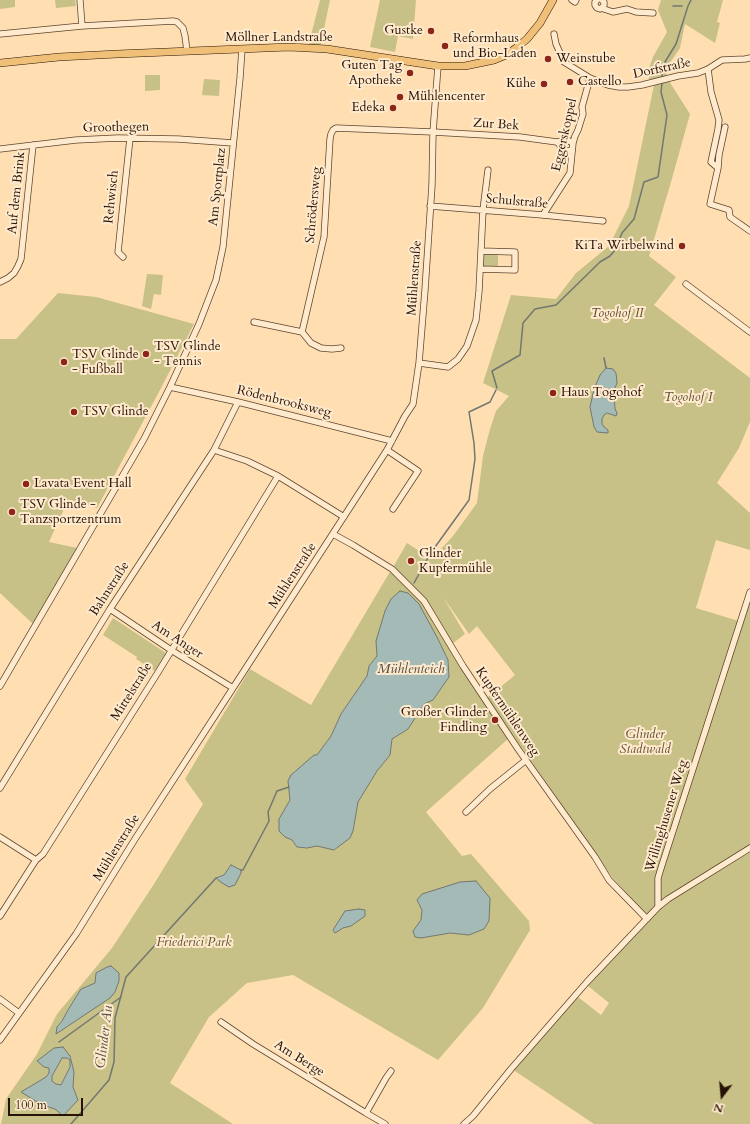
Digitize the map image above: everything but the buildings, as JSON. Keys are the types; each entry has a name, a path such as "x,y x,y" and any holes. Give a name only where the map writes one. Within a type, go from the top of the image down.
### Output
{"main road":[{"name":"Möllner Landstraße","path":"0,63 117,54 288,48 327,49 438,66 465,66 494,60 506,55 522,44 537,28 553,0"}],"street":[{"path":"80,0 82,26"},
{"path":"572,0 575,2 576,0"},
{"path":"597,0 595,4 596,7 613,12 627,10 653,13"},
{"path":"601,8 604,5 602,0"},
{"path":"0,34 82,26 173,21 181,25 183,28 186,36 187,52"},
{"name":"Dorfstraße","path":"554,34 556,44 564,62 590,78 608,85 619,87 642,85 698,73 708,69 722,60 750,58"},
{"name":"Am Sportplatz","path":"0,686 144,439 199,324 216,280 223,247 242,49"},
{"name":"Mühlenstraße","path":"0,1040 76,934 135,839 387,450 413,404 419,362 425,290 438,66"},
{"path":"708,69 711,92 719,120 711,162 718,168"},
{"name":"Eggerskoppel","path":"543,215 570,173 573,143 580,125 584,98 590,78"},
{"path":"725,127 710,204 729,210 730,217 750,231"},
{"name":"Schrödersweg","path":"302,332 324,237 330,139 333,130 336,128 342,128 433,132"},
{"name":"Zur Bek","path":"433,132 520,137 557,142 567,140 573,143"},
{"name":"Groothegen","path":"0,149 76,140 130,138 178,139 233,143"},
{"name":"Rehwisch","path":"123,257 118,252 130,138"},
{"name":"Zur Bek","path":"557,142 566,151 572,150"},
{"name":"Auf dem Brink","path":"0,282 12,275 17,269 20,261 33,145"},
{"path":"713,152 719,155"},
{"path":"419,362 448,367 458,359 467,346 476,320 483,210 488,170"},
{"name":"Schulstraße","path":"430,206 603,221"},
{"path":"480,269 515,270 515,252 481,251"},
{"path":"686,284 750,332"},
{"path":"254,322 302,332 310,343 321,348 342,348"},
{"name":"Rödenbrooksweg","path":"170,387 238,402 392,441"},
{"name":"Bahnstraße","path":"0,788 110,609 214,450 238,402"},
{"path":"214,450 247,461 278,476 344,517"},
{"path":"387,450 418,471 393,509"},
{"name":"Mittelstraße","path":"0,916 36,860 43,854 157,674 278,476"},
{"name":"Kupfermühlenweg","path":"333,534 392,569 424,601 463,666 526,760 595,857 609,880 648,920"},
{"name":"Willinghusener Weg","path":"658,907 658,878 750,592"},
{"name":"Am Anger","path":"110,609 171,650 234,688"},
{"path":"466,812 490,789 526,760"},
{"path":"0,837 36,860"},
{"path":"464,1124 473,1116 511,1069 588,982 624,943 648,920 658,907 668,898 750,848"},
{"path":"0,999 20,1013"},
{"name":"Am Berge","path":"221,1022 253,1044 385,1124"},
{"path":"366,1113 391,1071"}],"green space":[{"path":"0,0 15,0 15,7 0,9"},
{"path":"55,0 75,0 76,6 56,8"},
{"path":"320,0 330,0 320,48 308,47"},
{"path":"380,0 416,0 413,39 398,36 395,52 370,47"},
{"path":"661,0 723,0 717,22 720,23 715,43 685,24 680,48 669,64 666,78 651,82 647,74 653,57 667,32 658,10"},
{"path":"145,75 160,75 160,90 145,91"},
{"path":"204,79 220,80 219,96 202,95"},
{"name":"Glinder Stadtwald","path":"669,81 690,114 649,256 676,277 654,305 750,378 750,422 739,448 717,483 750,513 750,550 716,540 696,608 742,622 750,600 750,1124 594,1124 512,1069 578,997 601,1015 609,1003 588,986 650,919 612,877 487,698 515,675 477,626 469,634 443,597 465,634 452,644 424,601 392,569 407,543 427,556 441,549 453,536 477,503 483,456 490,429 496,411 509,396 483,383 511,295 556,299 576,273 609,246 629,206 654,85","holes":["617,383 615,388 615,409 611,414 607,413 604,415 602,419 602,424 608,430 594,427 590,407"]},
{"path":"481,251 498,251 498,269 480,269"},
{"path":"147,274 163,275 161,295 154,294 151,309 142,306"},
{"name":"TSV Glinde","path":"58,293 96,297 194,324 97,508 68,500 49,542 77,548 33,624 0,593 0,339 16,339"},
{"name":"Friederici Park","path":"391,570 423,602 509,738 426,812 462,856 471,854 529,921 530,930 483,1008 438,1060 293,975 247,983 209,1017 170,1083 233,1124 1,1124 6,1099 37,1054 57,1014 112,948 154,884 203,804 185,779 250,669 311,705","holes":["438,639 448,660 449,677 433,700 424,704 408,729 392,739 390,755 377,771 358,802 353,831 335,850 317,846 307,848 297,847 292,840 285,837 279,819 290,800 288,781 317,755 331,736 341,714 367,676 369,666 377,656 376,641","231,865 241,870 235,885 216,878 224,875","490,898 489,921 484,929 469,935 450,933 421,938 413,931 421,920 422,910 417,900","119,973 119,981 115,992 57,1027 81,989","70,1056 74,1072 73,1087 78,1100 55,1109 42,1105 21,1092 46,1077 49,1073 49,1068 44,1067 37,1061"]},
{"path":"113,618 166,653 155,671 136,659 137,657 103,635"},
{"path":"62,1058 67,1058 70,1060 70,1067 61,1085 52,1081 52,1076"}],"water":[{"path":"606,368 613,369 616,373 617,383 614,393 615,409 617,413 616,416 607,413 602,419 602,424 608,430 608,433 597,432 594,427 590,407 594,389 600,375"},
{"name":"Mühlenteich","path":"400,591 408,593 419,604 448,660 449,677 433,700 424,704 408,729 392,739 390,755 377,771 358,802 353,831 350,838 334,850 317,846 307,848 297,847 292,840 285,837 279,831 279,819 290,800 288,781 291,775 314,755 317,755 331,736 341,714 367,676 369,666 377,656 376,641 385,611 391,599"},
{"path":"231,865 241,870 241,873 235,885 229,887 216,878 224,875"},
{"path":"476,881 490,898 489,921 484,929 469,935 450,933 421,938 415,937 413,931 421,920 422,910 417,900 422,894 460,882"},
{"path":"359,909 365,910 365,916 351,926 343,928 335,933 333,930 345,911"},
{"path":"111,966 119,973 119,981 115,992 110,998 56,1034 57,1027 81,989 95,983 96,973"},
{"path":"63,1047 70,1056 74,1072 73,1087 78,1100 63,1116 55,1109 42,1105 21,1092 46,1077 49,1073 49,1068 44,1067 37,1061 54,1048","holes":["62,1058 67,1058 70,1060 70,1067 61,1085 56,1084 52,1081 52,1076"]}],"waterway":[{"path":"662,79 662,72 665,62 676,44 691,0"},
{"path":"673,6 682,6"},
{"path":"497,388 492,371 520,355 523,323 535,309 556,305 600,262 610,256 615,250 622,233 634,219 644,182 658,177 667,115 661,92 662,83"},
{"path":"604,358 606,368"},
{"path":"414,583 430,554 469,500 475,459 469,412 490,402 496,390"},
{"name":"Glinder Au","path":"241,870 243,870 269,821 268,812 277,791 289,787"},
{"name":"Glinder Au","path":"71,1124 109,1080 114,1062 115,1018 126,977 216,878"},
{"path":"59,1042 121,997"}],"place":[{"name":"Gustke","path":"431,31"},
{"name":"Reformhaus und Bio-Laden","path":"445,46"},
{"name":"Weinstube","path":"548,59"},
{"name":"Guten Tag Apotheke","path":"410,73"},
{"name":"Castello","path":"570,82"},
{"name":"Kühe","path":"544,84"},
{"name":"Mühlencenter","path":"400,97"},
{"name":"Edeka","path":"393,108"},
{"name":"KiTa Wirbelwind","path":"682,246"},
{"name":"TSV Glinde - Tennis","path":"146,354"},
{"name":"TSV Glinde - Fußball","path":"64,362"},
{"name":"Haus Togohof","path":"553,393"},
{"name":"TSV Glinde","path":"74,412"},
{"name":"Lavata Event Hall","path":"26,484"},
{"name":"TSV Glinde - Tanzsportzentrum","path":"12,512"},
{"name":"Glinder Kupfermühle","path":"411,561"},
{"name":"Großer Glinder Findling","path":"495,720"}],"park label":[{"name":"Togohof II","path":"617,314"},
{"name":"Togohof I","path":"688,398"}]}
